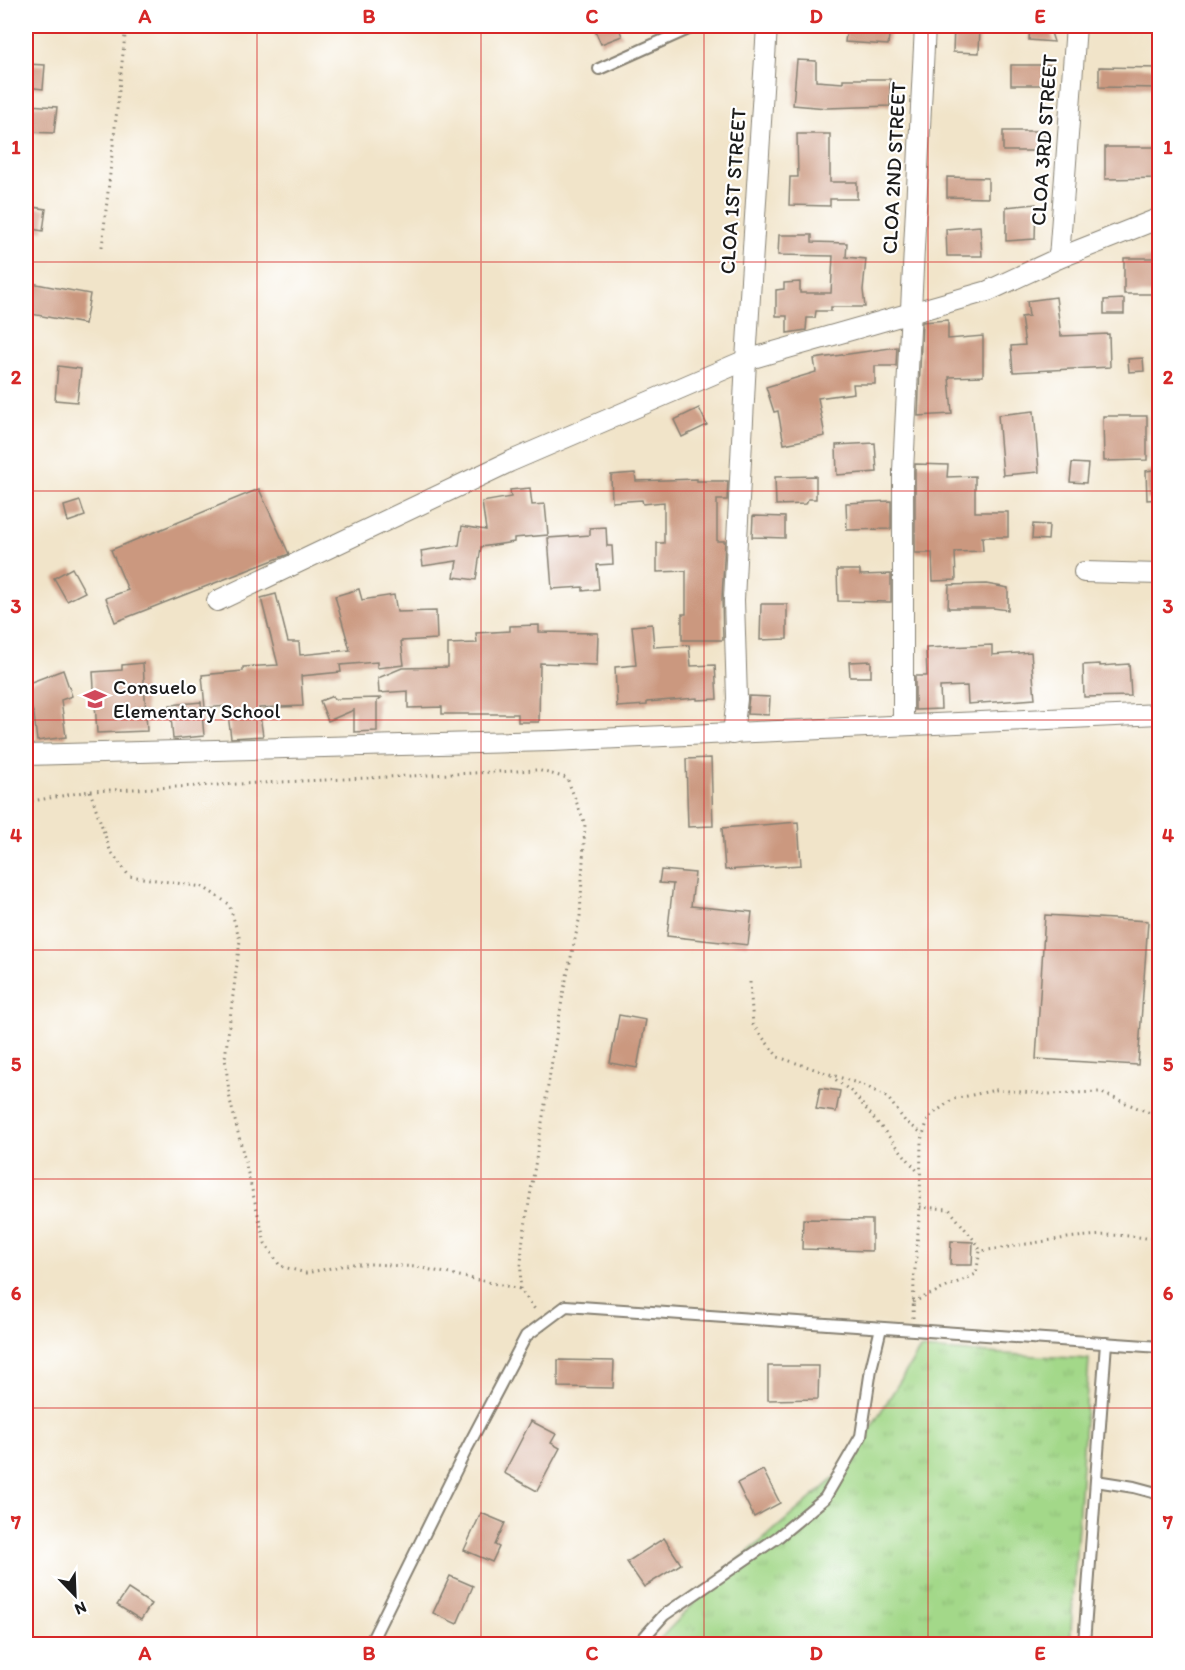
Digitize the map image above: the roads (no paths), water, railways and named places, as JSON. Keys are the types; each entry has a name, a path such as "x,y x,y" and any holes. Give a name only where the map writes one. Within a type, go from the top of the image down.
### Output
{"street":[{"name":"CLOA 1ST STREET","path":"733,734 737,699 734,600 767,26"},
{"name":"CLOA 2ND STREET","path":"903,724 902,503 925,26"},
{"name":"CLOA 3RD STREET","path":"1059,258 1076,26"},
{"path":"218,601 509,462 746,360 988,291 1059,258 1160,218"},
{"path":"1084,572 1160,574"},
{"path":"26,755 552,741 1160,714"}],"lane":[{"path":"598,69 695,26"},
{"path":"370,1644 465,1452 526,1336 566,1306 1160,1347"},
{"path":"638,1644 664,1615 778,1537 825,1497 861,1436 871,1369 881,1328"},
{"path":"1084,1644 1106,1343"},
{"path":"1096,1481 1160,1494"}],"place":[{"name":"Consuelo Elementary School","path":"95,699"}]}
